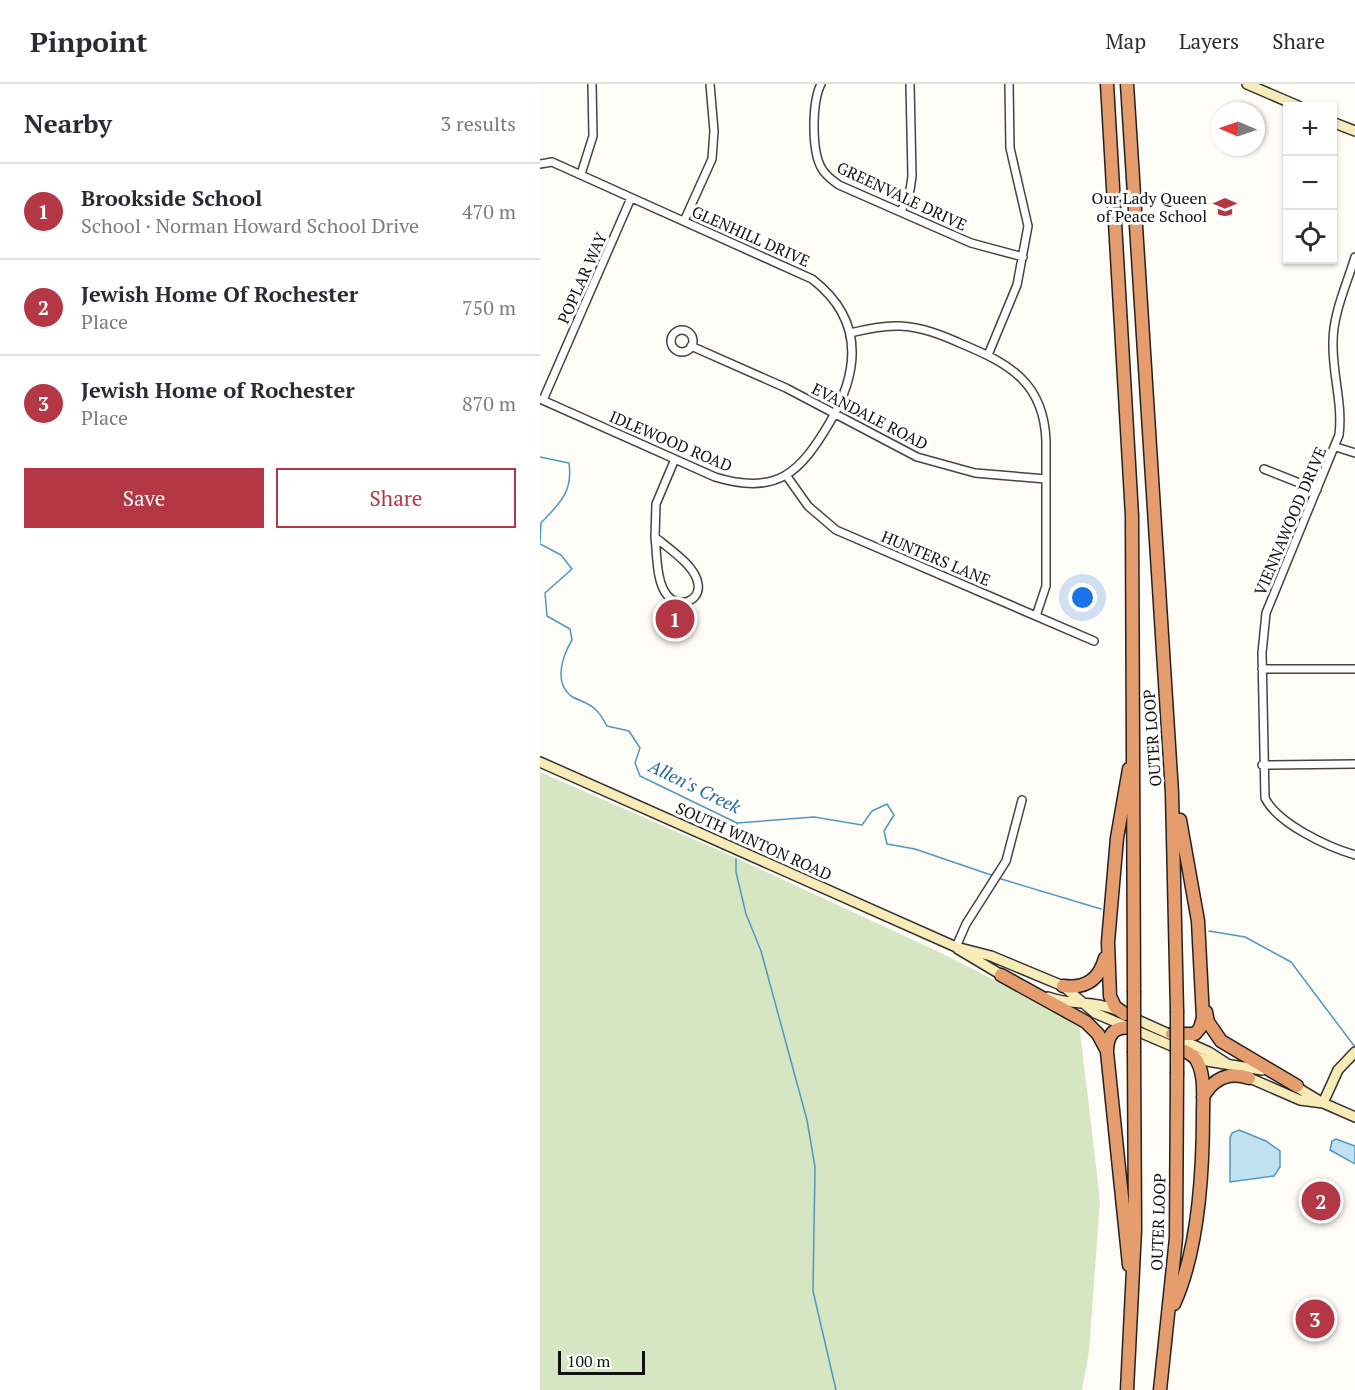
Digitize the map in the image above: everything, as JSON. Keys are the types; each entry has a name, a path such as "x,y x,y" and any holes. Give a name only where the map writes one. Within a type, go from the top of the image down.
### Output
{"highway":[{"name":"OUTER LOOP","path":"1107,84 1131,473 1134,1298 1127,1390"},
{"name":"OUTER LOOP","path":"1127,84 1172,793 1177,1011 1176,1238 1170,1313 1160,1390"},
{"path":"1125,1014 1115,1007 1108,992 1108,942 1118,830 1125,781 1133,755"},
{"path":"1172,793 1179,813 1197,910 1203,1018 1199,1029 1191,1035 1172,1034"},
{"path":"1063,986 1082,986 1094,980 1102,967 1108,942"},
{"path":"1001,975 1086,1022 1098,1034 1107,1052"},
{"path":"1202,996 1208,1022 1221,1041 1297,1086"},
{"path":"1132,1028 1121,1028 1113,1032 1108,1039 1107,1052 1126,1252 1134,1298"},
{"path":"1170,1313 1181,1289 1198,1206 1203,1159 1203,1098 1199,1065 1185,1051"},
{"path":"1203,1098 1211,1084 1220,1078 1236,1075 1249,1078"}],"main road":[{"path":"1247,84 1289,102"},
{"path":"1337,124 1355,131"},
{"name":"SOUTH WINTON ROAD","path":"540,762 956,947 991,956 1063,986 1095,1013 1211,1062 1254,1067 1297,1086 1323,1103 1355,1117"},
{"name":"SOUTH WINTON ROAD","path":"956,947 973,960 1001,975 1054,999 1102,1004 1172,1034 1249,1078 1300,1100 1323,1103"},
{"path":"1323,1103 1338,1071 1352,1054"}],"street":[{"path":"581,174 593,136 592,84"},
{"path":"684,221 712,159 714,131 710,84"},
{"name":"GREENVALE DRIVE","path":"821,84 815,109 816,153 821,167 839,185 971,243 1023,257"},
{"path":"901,212 911,183 910,84"},
{"path":"988,355 1013,298 1028,226 1010,148 1009,84"},
{"name":"GLENHILL DRIVE","path":"540,164 552,162 581,174 812,279 832,298 850,333 853,351 852,370 835,413"},
{"name":"POPLAR WAY","path":"541,400 631,198"},
{"name":"VIENNAWOOD DRIVE","path":"1355,257 1334,330 1341,415 1336,447 1270,600 1263,633 1262,669 1264,794 1272,808 1311,836 1355,855"},
{"path":"850,333 885,326 912,327 941,335 988,355 1014,370 1037,399 1046,430 1046,586 1036,616"},
{"name":"EVANDALE ROAD","path":"692,346 835,413 889,444 928,461 986,475 1046,479"},
{"name":"IDLEWOOD ROAD","path":"541,400 715,477 740,484 764,483 786,475 811,454 835,413"},
{"path":"1336,447 1355,453"},
{"path":"655,537 694,572 698,583 698,593 692,600 685,603 674,602 667,596 663,587 655,537 656,504 675,459"},
{"path":"1264,469 1317,490"},
{"name":"HUNTERS LANE","path":"786,475 808,506 836,530 1094,641"},
{"path":"1262,669 1355,669"},
{"path":"1263,765 1355,764"},
{"path":"956,947 990,883 1006,861 1022,800"}],"green space":[{"path":"540,772 732,856 937,951 1079,1023 1100,1200 1089,1352 1082,1390 540,1390"}],"water":[{"path":"1239,1130 1266,1141 1280,1151 1280,1167 1274,1176 1230,1182 1230,1138 1232,1133"},
{"path":"1336,1139 1355,1146 1355,1164 1330,1150 1332,1141"}],"waterway":[{"name":"Allen's Creek","path":"540,457 569,463 570,473 564,496 541,523 540,542"},
{"name":"Allen's Creek","path":"540,544 561,555 572,569 545,593 547,616 570,629 572,640 561,668 562,683 571,696 597,711 607,726 629,731 640,748 635,763 640,776 737,823 814,817 862,825 872,811 887,804 894,815 884,831 887,844 915,849 994,876"},
{"path":"737,824 737,835"},
{"path":"736,859 736,872 746,914 761,951 807,1120 815,1167 813,1291 836,1390"},
{"name":"Allen's Creek","path":"998,878 1101,909"},
{"name":"Allen's Creek","path":"1209,931 1245,937 1291,962 1355,1047"}],"place":[{"name":"Our Lady Queen of Peace School","path":"1225,207"},
{"name":"Brookside School","path":"675,619"},
{"name":"Jewish Home Of Rochester","path":"1321,1201"},
{"name":"Jewish Home of Rochester","path":"1315,1319"}]}
